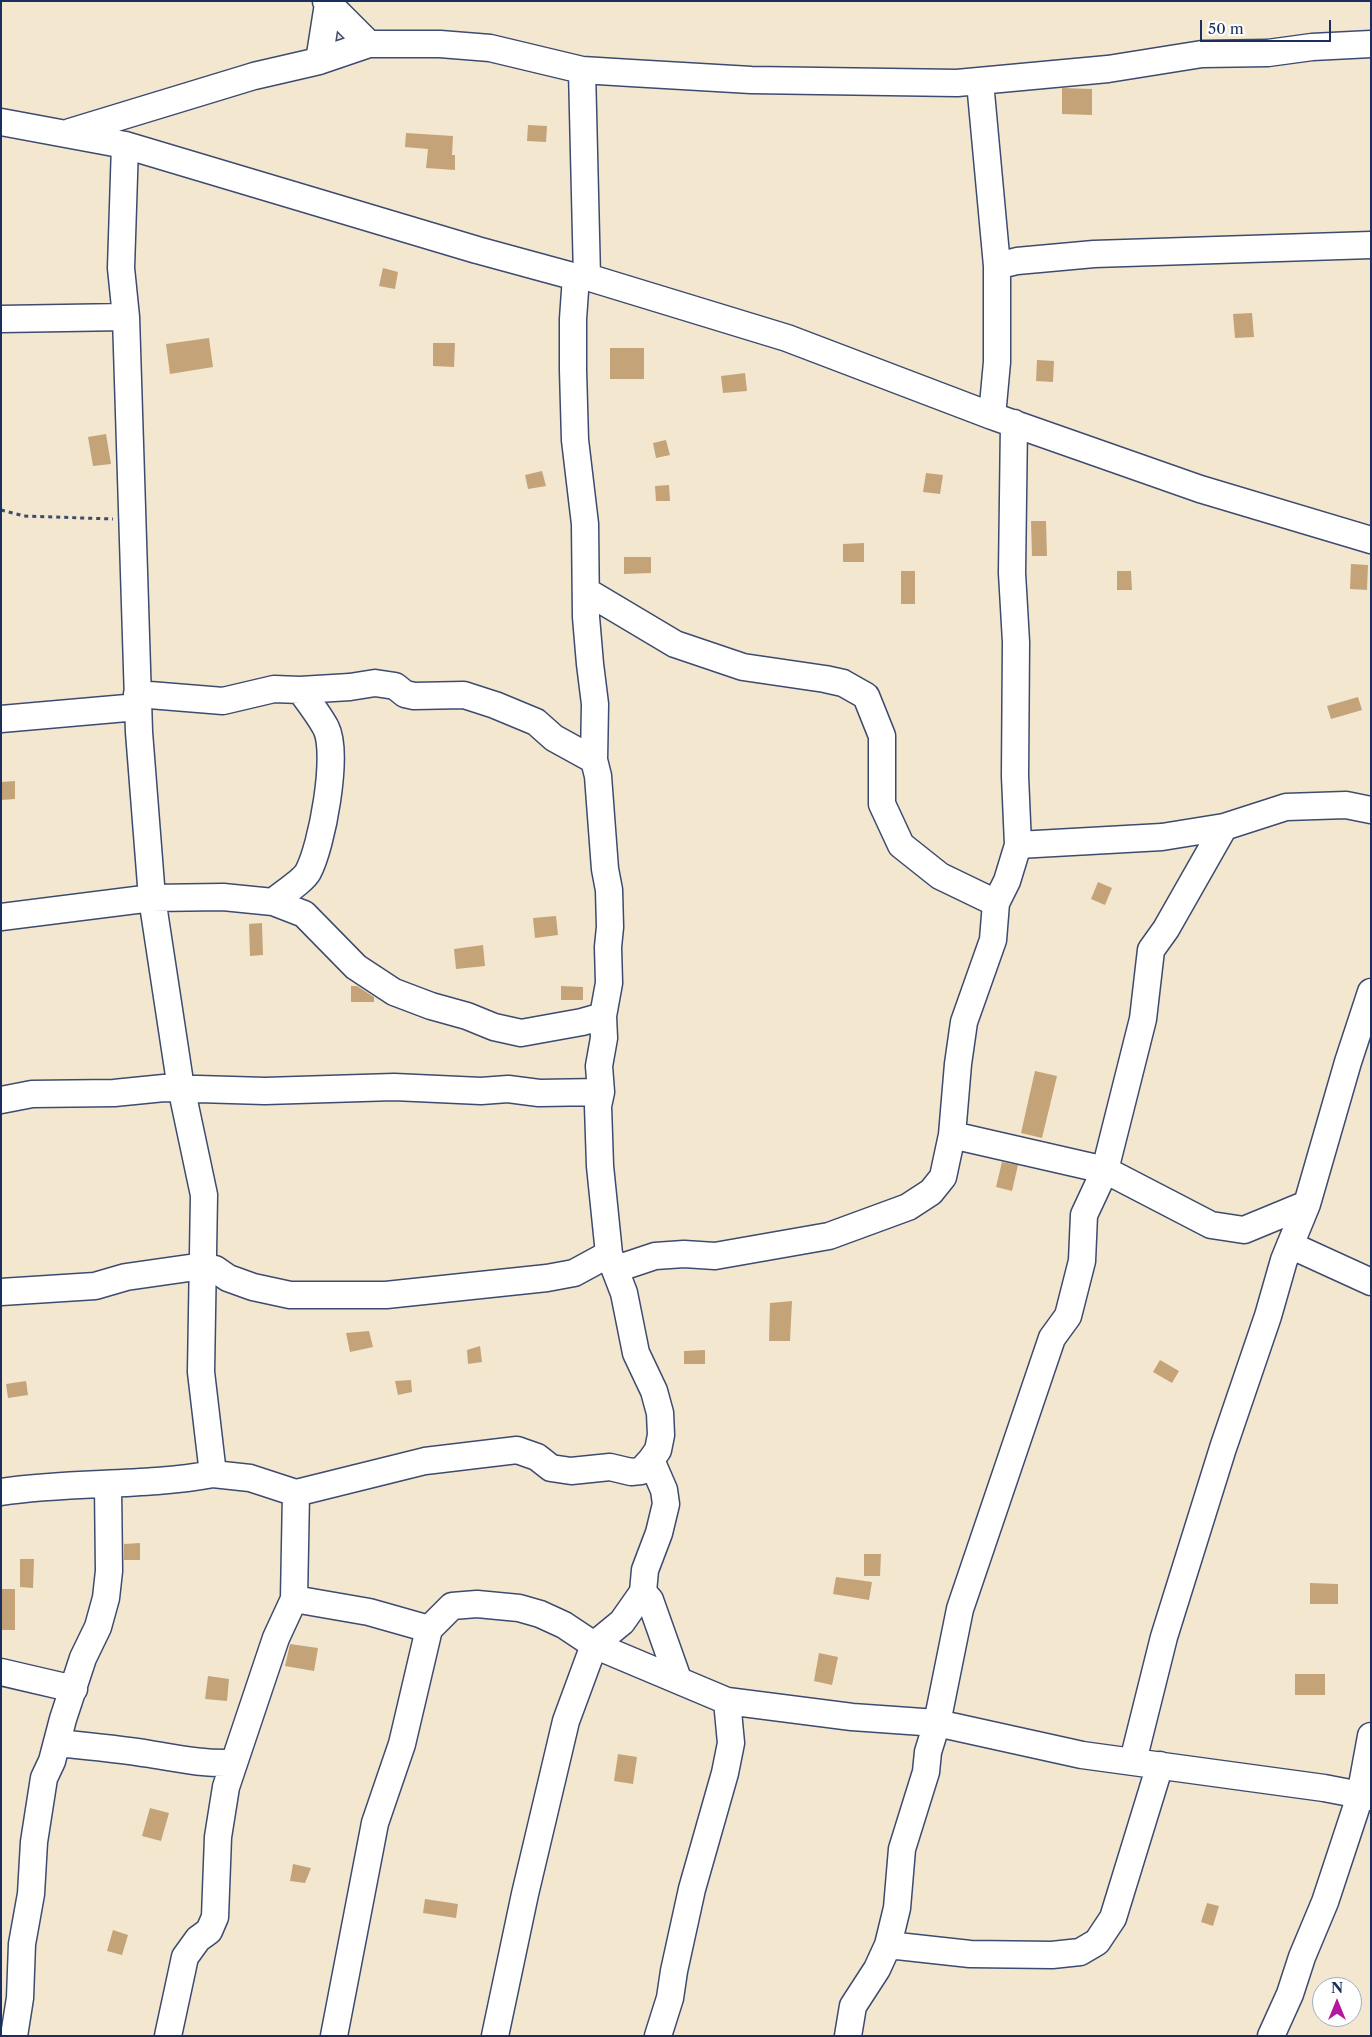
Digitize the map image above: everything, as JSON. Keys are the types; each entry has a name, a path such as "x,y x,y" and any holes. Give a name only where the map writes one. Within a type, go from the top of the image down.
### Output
{"street":[{"path":"327,3 369,44"},
{"path":"319,61 327,3"},
{"path":"64,134 254,76 319,61 369,44 440,44 490,48 582,70 751,80 980,82 1108,69 1202,54 1268,53 1312,47 1371,44"},
{"path":"1,1492 77,1484 108,1485 168,1480 213,1474 250,1478 296,1493 425,1461 517,1450 537,1457 551,1468 571,1471 610,1467 631,1472 641,1471 652,1460 658,1450 661,1436 660,1413 654,1391 636,1354 624,1293 613,1262 600,1166 598,1106 601,1092 599,1066 604,1038 603,1016 609,983 609,890 605,869 598,776 594,760 595,704 590,664 585,524 576,458 573,370 573,319 581,277 582,70"},
{"path":"1,1292 95,1286 126,1277 203,1266 215,1268 228,1278 253,1287 290,1295 378,1296 547,1278 574,1273 613,1262 684,1254 715,1256 829,1236 908,1208 931,1192 943,1177 952,1135 958,1064 964,1022 993,940 996,903 1012,868 1018,845 1015,776 1016,642 1003,420 997,362 997,266 980,82"},
{"path":"1,122 125,145 477,250 581,277 787,338 1003,420 1200,489 1371,540"},
{"path":"125,145 121,268 126,317 137,701 152,898 182,1088 204,1195 201,1372 213,1474"},
{"path":"997,266 1016,261 1094,254 1371,246"},
{"path":"1,319 126,317"},
{"path":"586,591 675,644 743,667 843,683 866,696 882,736 882,804 901,845 940,876 996,903"},
{"path":"1,719 137,701 223,701 274,689 300,690 350,687 375,682 395,686 405,694 414,696 464,695 536,722 554,738 594,760"},
{"path":"273,902 308,874 325,819 331,752 327,730 300,690"},
{"path":"1018,845 1162,837 1224,827 1286,807 1346,805 1371,810"},
{"path":"848,2036 853,2006 877,1968 888,1945 897,1908 902,1849 926,1772 928,1752 938,1723 960,1608 1052,1338 1068,1316 1082,1261 1084,1215 1105,1170 1143,1019 1151,950 1166,929 1224,827"},
{"path":"1,917 152,898 223,897 273,902 304,914 356,967 394,992 431,1006 467,1016 494,1028 521,1033 582,1022 603,1016"},
{"path":"1133,1762 1167,1627 1223,1448 1290,1245 1306,1204 1371,992"},
{"path":"1,1100 32,1094 114,1093 164,1088 265,1091 394,1087 481,1091 508,1089 538,1094 601,1092"},
{"path":"952,1135 1105,1170 1211,1225 1244,1230 1306,1204"},
{"path":"1290,1245 1371,1282"},
{"path":"495,2036 525,1894 566,1721 594,1645 622,1622 643,1592 645,1570 660,1534 666,1504 664,1490 652,1460"},
{"path":"14,2036 20,1998 22,1944 31,1894 34,1842 44,1778 84,1658 98,1627 106,1598 109,1571 108,1485"},
{"path":"168,2036 185,1957 198,1939 209,1931 215,1917 218,1836 226,1787 276,1638 294,1599 296,1493"},
{"path":"643,1592 650,1600 678,1679"},
{"path":"294,1599 370,1612 429,1629"},
{"path":"334,2036 375,1823 402,1744 429,1629 452,1606 477,1604 519,1608 564,1625 594,1645 727,1701 852,1717 938,1723 1082,1755 1324,1788 1365,1796"},
{"path":"1,1672 74,1689"},
{"path":"658,2036 670,1998 692,1890 731,1744 727,1701"},
{"path":"1271,2036 1290,1994 1302,1958 1365,1796 1371,1736"},
{"path":"57,1743 150,1754 181,1761 210,1764 234,1763"},
{"path":"888,1945 970,1954 1052,1955 1080,1952 1097,1942 1113,1918 1160,1765"}],"path":[{"path":"1,510 24,516 133,520"}],"building":[{"path":"1062,88 1092,89 1092,115 1062,114"},
{"path":"528,125 547,126 546,142 527,141"},
{"path":"406,133 453,136 452,155 455,155 455,170 426,168 428,149 405,147"},
{"path":"383,268 398,272 395,289 379,286"},
{"path":"1252,313 1254,337 1235,338 1233,314"},
{"path":"209,338 213,367 170,374 166,344"},
{"path":"433,343 455,343 454,367 433,366"},
{"path":"610,348 644,348 644,379 610,379"},
{"path":"1037,360 1054,361 1053,382 1036,381"},
{"path":"745,373 747,391 723,393 721,376"},
{"path":"106,434 111,464 93,466 88,437"},
{"path":"666,440 670,455 656,458 653,443"},
{"path":"542,471 546,486 528,489 525,475"},
{"path":"926,473 943,475 940,494 923,492"},
{"path":"669,485 670,501 656,501 655,486"},
{"path":"1031,521 1046,521 1047,556 1032,556"},
{"path":"864,543 864,562 843,562 843,544"},
{"path":"624,557 651,557 651,573 624,574"},
{"path":"1351,564 1368,565 1367,590 1350,589"},
{"path":"901,571 915,571 915,604 901,604"},
{"path":"1117,571 1131,571 1132,590 1117,590"},
{"path":"1358,697 1362,710 1331,719 1327,706"},
{"path":"15,781 15,799 1,800 1,782"},
{"path":"1098,882 1112,888 1105,905 1091,899"},
{"path":"556,916 558,935 535,938 533,918"},
{"path":"262,923 263,955 250,956 249,924"},
{"path":"483,945 485,966 456,969 454,949"},
{"path":"351,986 357,986 374,997 374,1002 351,1002"},
{"path":"561,986 583,987 583,1000 561,1000"},
{"path":"1035,1071 1057,1076 1042,1138 1021,1133"},
{"path":"1002,1162 1018,1165 1012,1191 996,1187"},
{"path":"792,1301 790,1341 769,1341 770,1303"},
{"path":"369,1331 373,1347 350,1352 346,1333"},
{"path":"480,1346 482,1362 468,1364 467,1350"},
{"path":"705,1350 705,1364 684,1364 684,1351"},
{"path":"1160,1360 1179,1371 1172,1383 1153,1372"},
{"path":"411,1380 412,1392 398,1395 395,1381"},
{"path":"26,1381 28,1395 8,1398 6,1384"},
{"path":"140,1543 140,1560 124,1560 124,1544"},
{"path":"864,1554 881,1554 880,1576 864,1576"},
{"path":"20,1559 34,1559 33,1588 20,1587"},
{"path":"836,1577 872,1582 869,1600 833,1594"},
{"path":"1310,1583 1338,1584 1338,1604 1310,1604"},
{"path":"1,1589 15,1589 15,1630 1,1630"},
{"path":"290,1644 318,1648 314,1671 285,1666"},
{"path":"819,1653 838,1657 832,1685 814,1681"},
{"path":"1295,1674 1325,1674 1325,1695 1295,1695"},
{"path":"208,1676 229,1679 227,1701 205,1699"},
{"path":"618,1754 637,1757 633,1784 614,1781"},
{"path":"150,1808 169,1813 161,1841 142,1836"},
{"path":"293,1864 311,1868 305,1883 290,1881"},
{"path":"425,1899 458,1904 456,1918 423,1913"},
{"path":"1207,1903 1219,1906 1213,1926 1201,1922"},
{"path":"113,1930 128,1935 122,1955 107,1951"}]}
